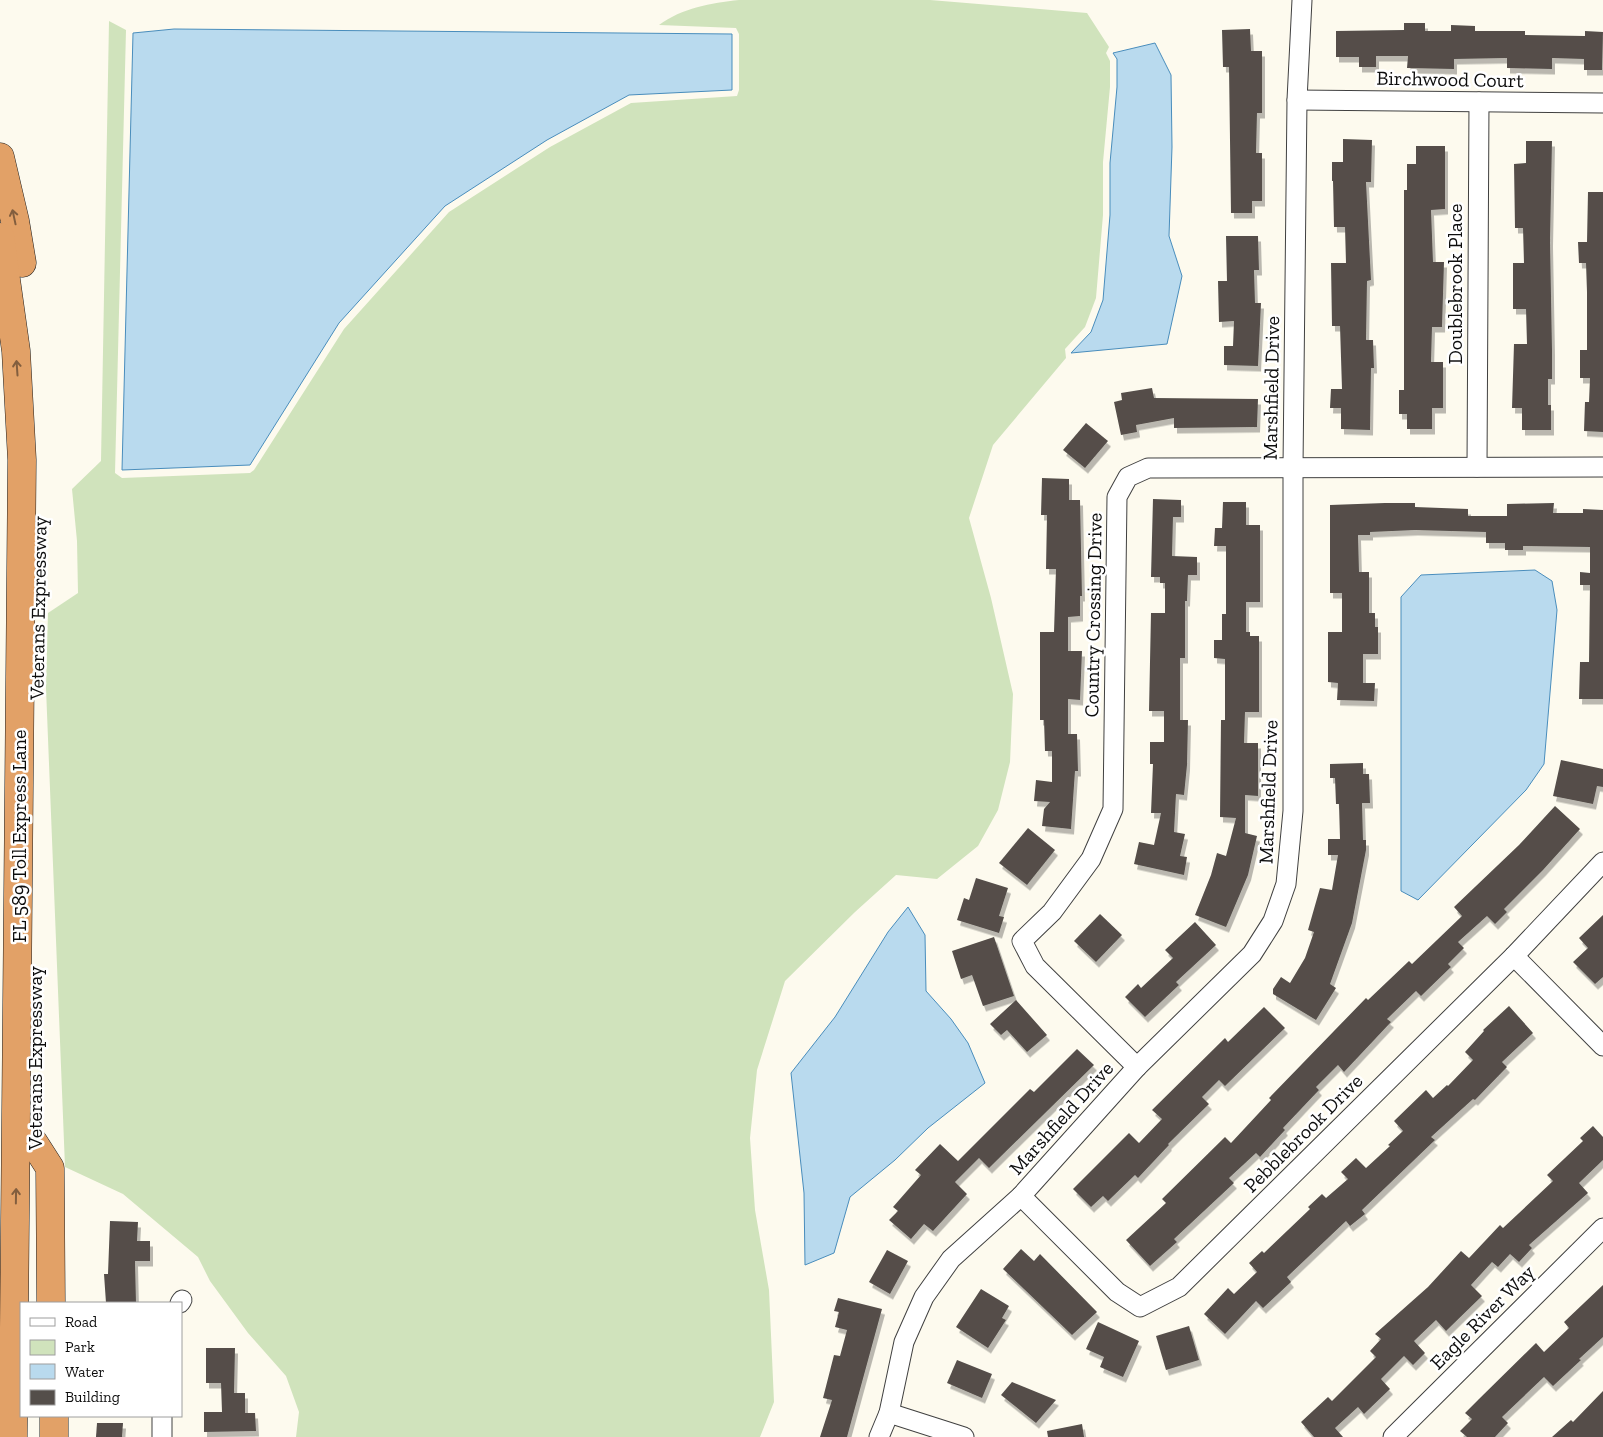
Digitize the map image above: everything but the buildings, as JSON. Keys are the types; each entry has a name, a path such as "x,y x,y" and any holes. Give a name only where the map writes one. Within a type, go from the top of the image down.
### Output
{"highway":[{"name":"Veterans Expressway","path":"0,157 15,221 31,328 40,455 32,1302"},
{"name":"FL 589 Toll Express Lane","path":"0,237 16,351 22,460 13,1437"},
{"path":"34,1143 50,1168 51,1302"},
{"path":"31,1417 31,1437"},
{"path":"54,1417 54,1437"}],"street":[{"name":"Marshfield Drive","path":"879,1437 889,1413 904,1342 924,1297 951,1259 1021,1196 1137,1067 1252,954 1273,921 1286,884 1293,811 1293,467 1297,100 1302,0"},
{"name":"Birchwood Court","path":"1297,100 1603,103"},
{"name":"Doublebrook Place","path":"1477,467 1479,102"},
{"name":"Country Crossing Drive","path":"1137,1067 1035,966 1022,941 1052,912 1091,859 1113,809 1117,497 1128,478 1148,468 1603,467"},
{"name":"Pebblebrook Drive","path":"1021,1196 1117,1292 1140,1307 1179,1286 1514,956 1603,862"},
{"path":"1514,956 1603,1046"},
{"name":"Eagle River Way","path":"1393,1437 1603,1228"},
{"path":"889,1413 964,1437"},
{"path":"162,1417 162,1437"}],"green space":[{"path":"739,0 930,0 1087,13 1109,47 1106,53 1110,61 1110,87 1103,162 1103,215 1096,298 1085,327 1065,349 1066,358 993,445 969,518 991,598 1013,694 1010,762 998,810 978,846 937,879 896,875 855,912 785,981 757,1070 750,1138 755,1210 769,1290 774,1402 760,1437 296,1437 299,1412 286,1376 248,1333 210,1281 198,1257 123,1194 65,1167 46,688 48,613 78,593 77,541 72,489 101,461 109,21 126,30 115,473 122,478 250,473 254,470 344,329 449,212 550,147 631,103 737,96 739,90 739,34 736,28 659,25 687,10"}],"water":[{"path":"174,29 732,34 732,90 629,95 547,140 445,206 339,323 250,465 122,470 133,33"},
{"path":"1155,43 1171,75 1172,147 1169,236 1182,276 1167,344 1071,353 1091,332 1103,300 1110,215 1110,163 1117,87 1117,59 1113,53"},
{"path":"1535,570 1552,581 1557,610 1544,764 1526,790 1418,900 1401,891 1401,597 1421,575"},
{"path":"908,907 925,935 926,991 951,1019 968,1043 985,1083 928,1128 895,1160 850,1197 834,1253 805,1265 804,1193 791,1073 835,1017 888,932"}]}
